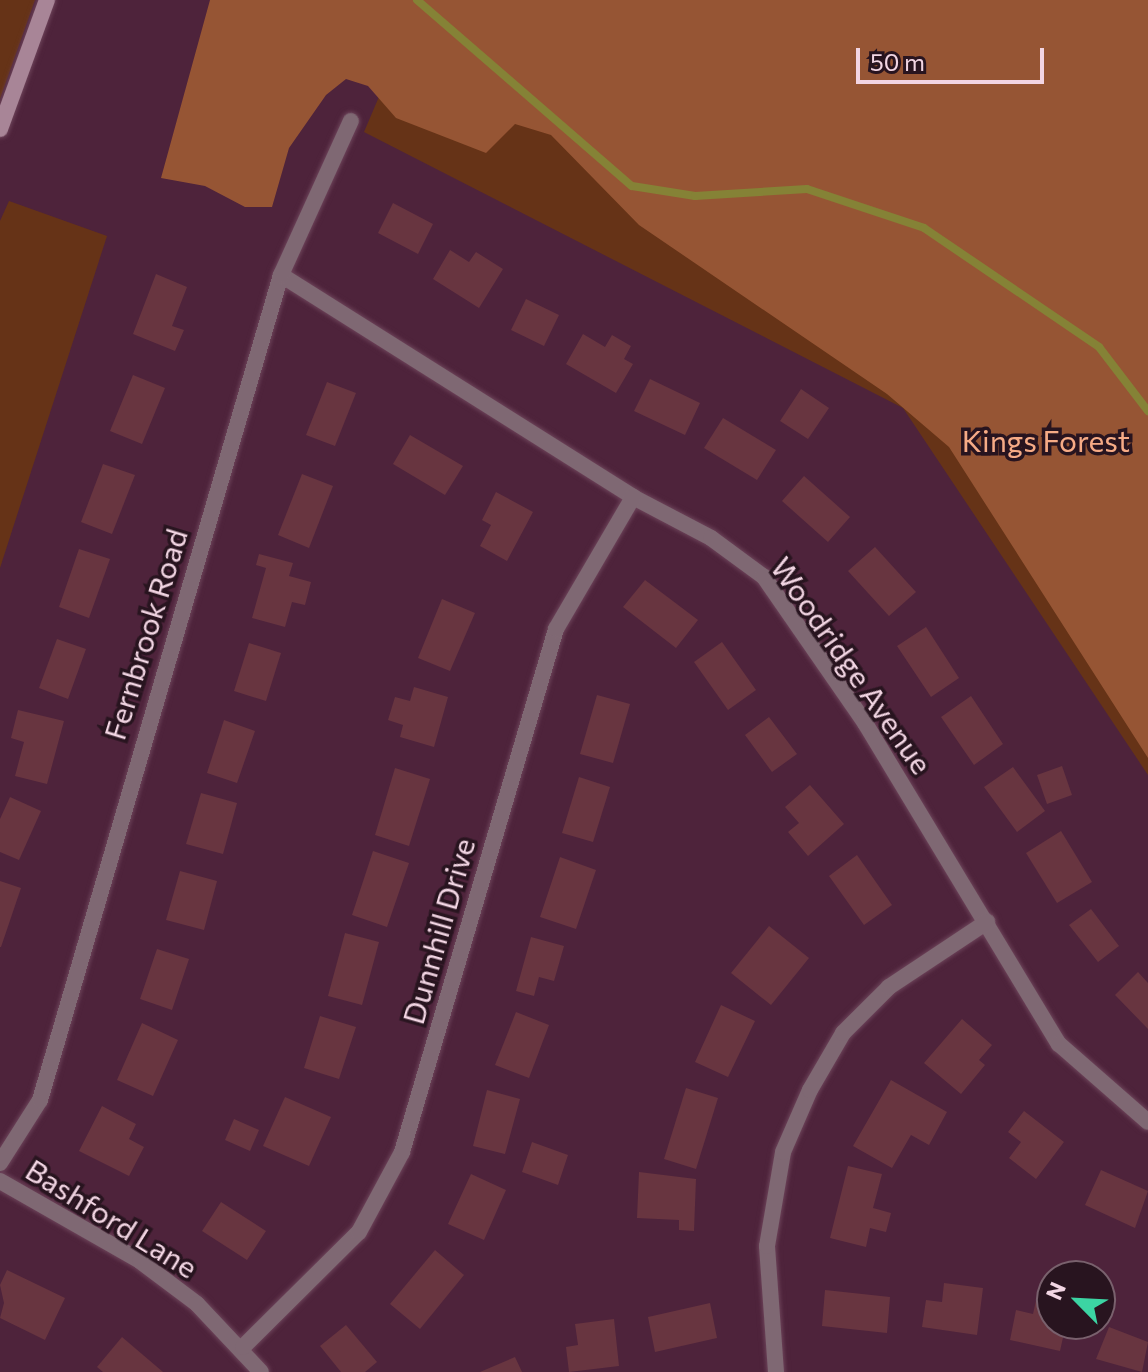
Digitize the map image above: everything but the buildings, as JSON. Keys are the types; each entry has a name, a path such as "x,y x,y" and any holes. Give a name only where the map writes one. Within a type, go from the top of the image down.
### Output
{"street":[{"path":"0,129 47,0"},
{"name":"Fernbrook Road","path":"0,1163 40,1100 281,275 351,121"},
{"name":"Woodridge Avenue","path":"281,275 633,497 711,538 764,577 865,723 1059,1044 1148,1122"},
{"name":"Dunnhill Drive","path":"243,1347 359,1232 402,1152 556,629 633,497"},
{"path":"776,1372 767,1246 783,1152 810,1090 843,1033 889,987 987,922"},
{"name":"Bashford Lane","path":"0,1181 140,1261 243,1347 261,1372"}],"green space":[{"path":"0,0 35,0 0,99"},
{"path":"210,0 1148,0 1148,758 949,447 887,394 639,225 551,135 515,124 486,153 396,118 368,86 346,79 326,95 289,148 272,207 245,207 205,186 161,178"},
{"name":"Kings Forest","path":"395,59 1148,401 1148,775 903,408 364,132"},
{"path":"9,201 107,236 0,568 0,221"}],"waterway":[{"path":"417,0 632,186 695,196 807,189 924,228 1099,347 1148,411"}]}
